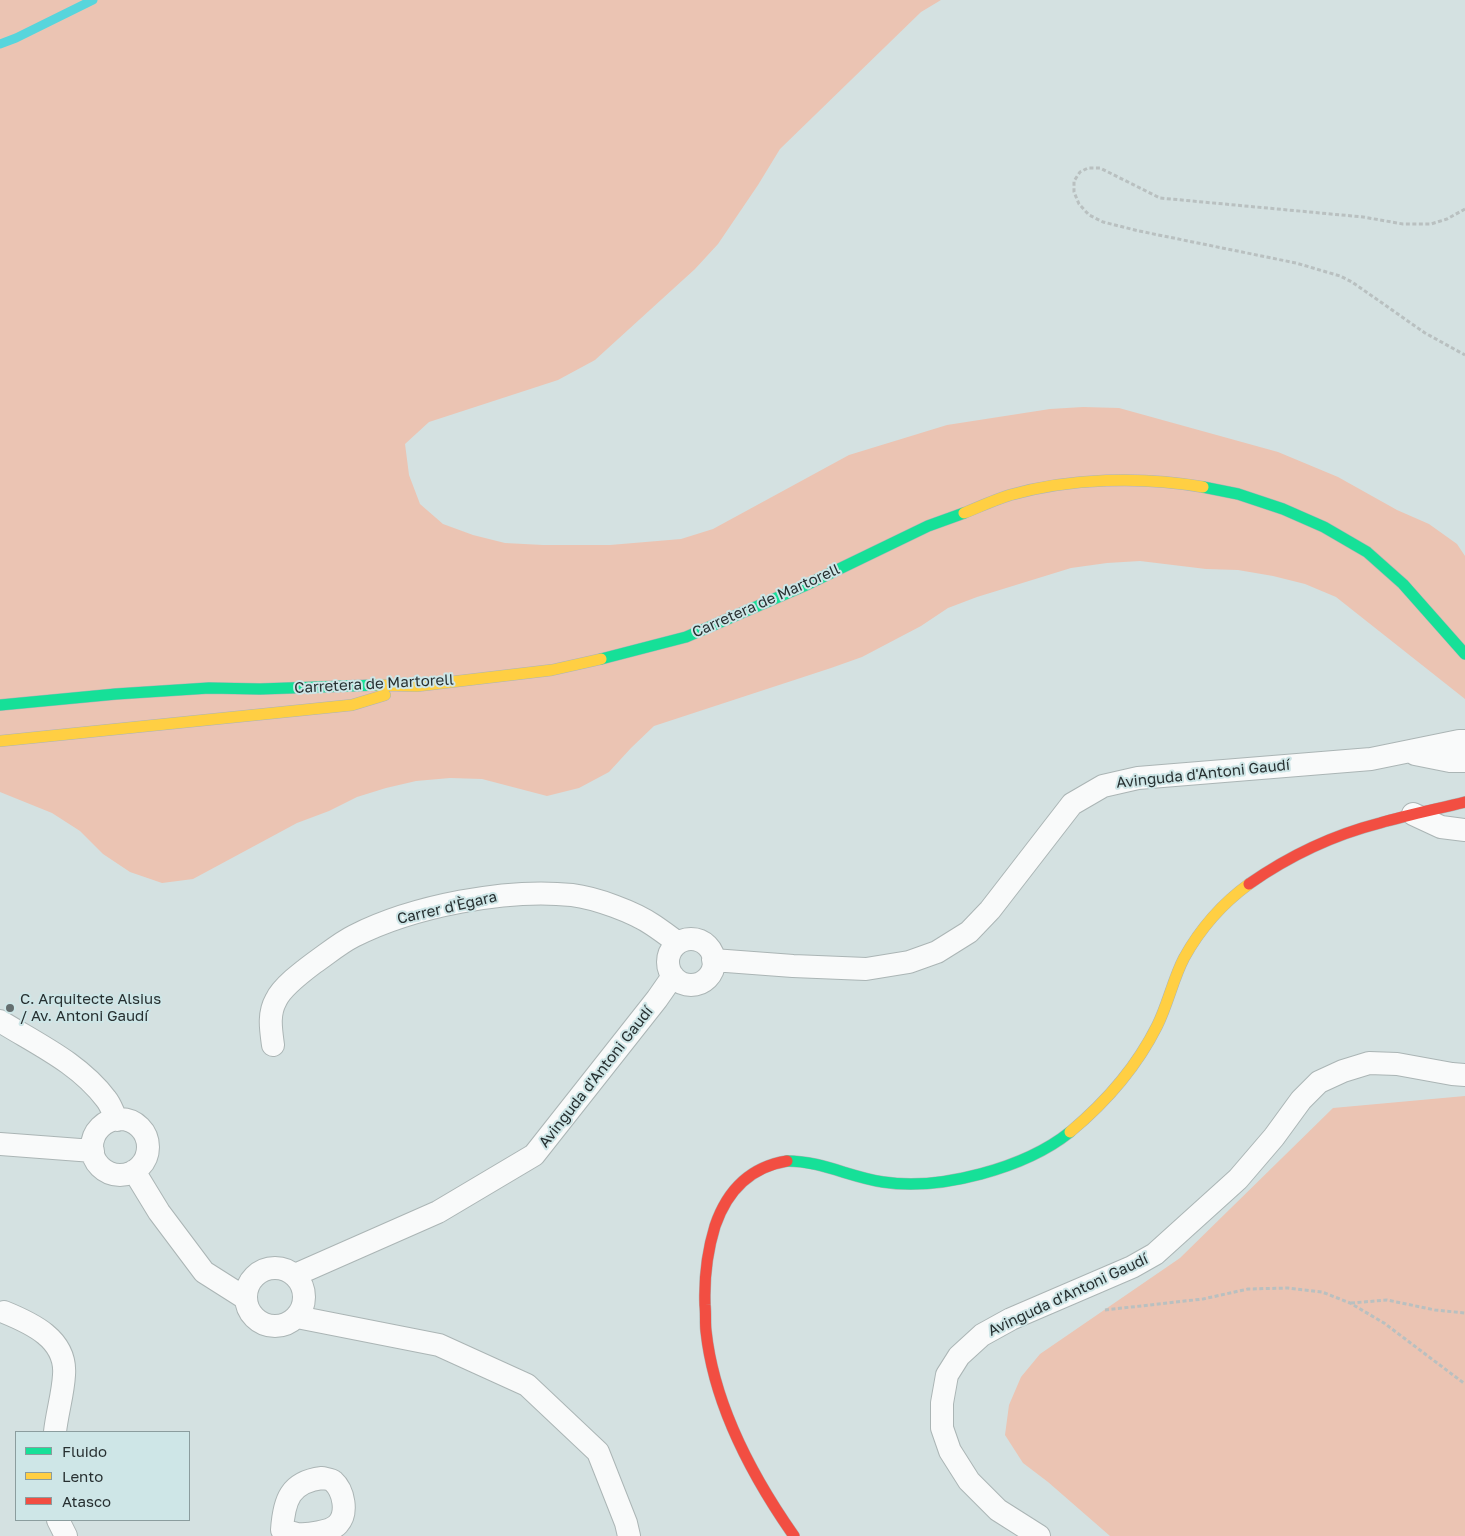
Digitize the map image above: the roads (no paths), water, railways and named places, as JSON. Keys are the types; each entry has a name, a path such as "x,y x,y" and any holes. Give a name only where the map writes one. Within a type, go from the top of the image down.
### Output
{"main road":[{"name":"Carretera de Martorell","path":"0,705 116,694 209,688 417,686 552,670 640,650 686,637 804,586 928,526 1010,495 1070,482 1131,480 1185,484 1238,494 1283,509 1324,527 1367,552 1403,584 1465,654"},
{"path":"0,741 352,705 417,686"},
{"path":"794,1536 758,1480 733,1428 716,1381 706,1334 705,1289 707,1255 718,1217 728,1196 744,1178 761,1168 780,1162 802,1161 868,1179 908,1186 942,1184 994,1169 1049,1146 1065,1135 1102,1102 1123,1081 1143,1054 1166,1007 1184,959 1199,934 1219,910 1267,871 1322,842 1374,824 1465,802"}],"street":[{"name":"Avinguda d'Antoni Gaudí","path":"713,960 866,969 909,962 937,952 969,932 990,910 1072,804 1102,786 1138,778 1371,759 1465,741"},
{"path":"1407,752 1450,761 1465,761"},
{"path":"1413,814 1441,827 1465,830"},
{"name":"Carrer d'Ègara","path":"273,1044 270,1020 276,1000 295,978 339,944 354,936 378,925 421,911 493,896 535,893 574,895 616,906 652,924 678,943"},
{"path":"686,939 698,940 707,946 712,953 713,960 714,965 708,977 701,982 691,985 683,984 669,970 668,957 672,949 686,939"},
{"name":"Avinguda d'Antoni Gaudí","path":"295,1275 438,1212 534,1155 673,976"},
{"path":"0,1021 70,1064 91,1081 107,1100 117,1120"},
{"name":"Avinguda d'Antoni Gaudí","path":"1039,1536 998,1510 980,1493 969,1482 950,1451 942,1428 942,1403 947,1375 959,1356 982,1335 1011,1319 1132,1267 1155,1254 1238,1179 1274,1137 1301,1100 1319,1082 1343,1071 1369,1063 1397,1064 1465,1075"},
{"path":"117,1120 133,1122 145,1134 148,1143 144,1162 134,1171 121,1175 108,1172 98,1163 93,1151 94,1138 99,1129 107,1123 117,1120"},
{"path":"0,1144 93,1151"},
{"path":"134,1171 159,1212 204,1272 245,1298"},
{"path":"274,1267 285,1269 295,1275 302,1284 305,1295 303,1306 297,1316 288,1324 277,1326 266,1326 256,1320 248,1310 245,1298 247,1287 253,1276 264,1269 274,1267"},
{"path":"1,1315 24,1320 40,1329 54,1342 62,1357 64,1373 55,1431"},
{"path":"297,1316 439,1345 527,1385 598,1452 626,1523 629,1536"},
{"path":"58,1521 66,1536"}],"waterway":[{"path":"0,44 93,0"}],"place":[{"name":"C. Arquitecte Alsius / Av. Antoni Gaudí","path":"10,1008"}]}
